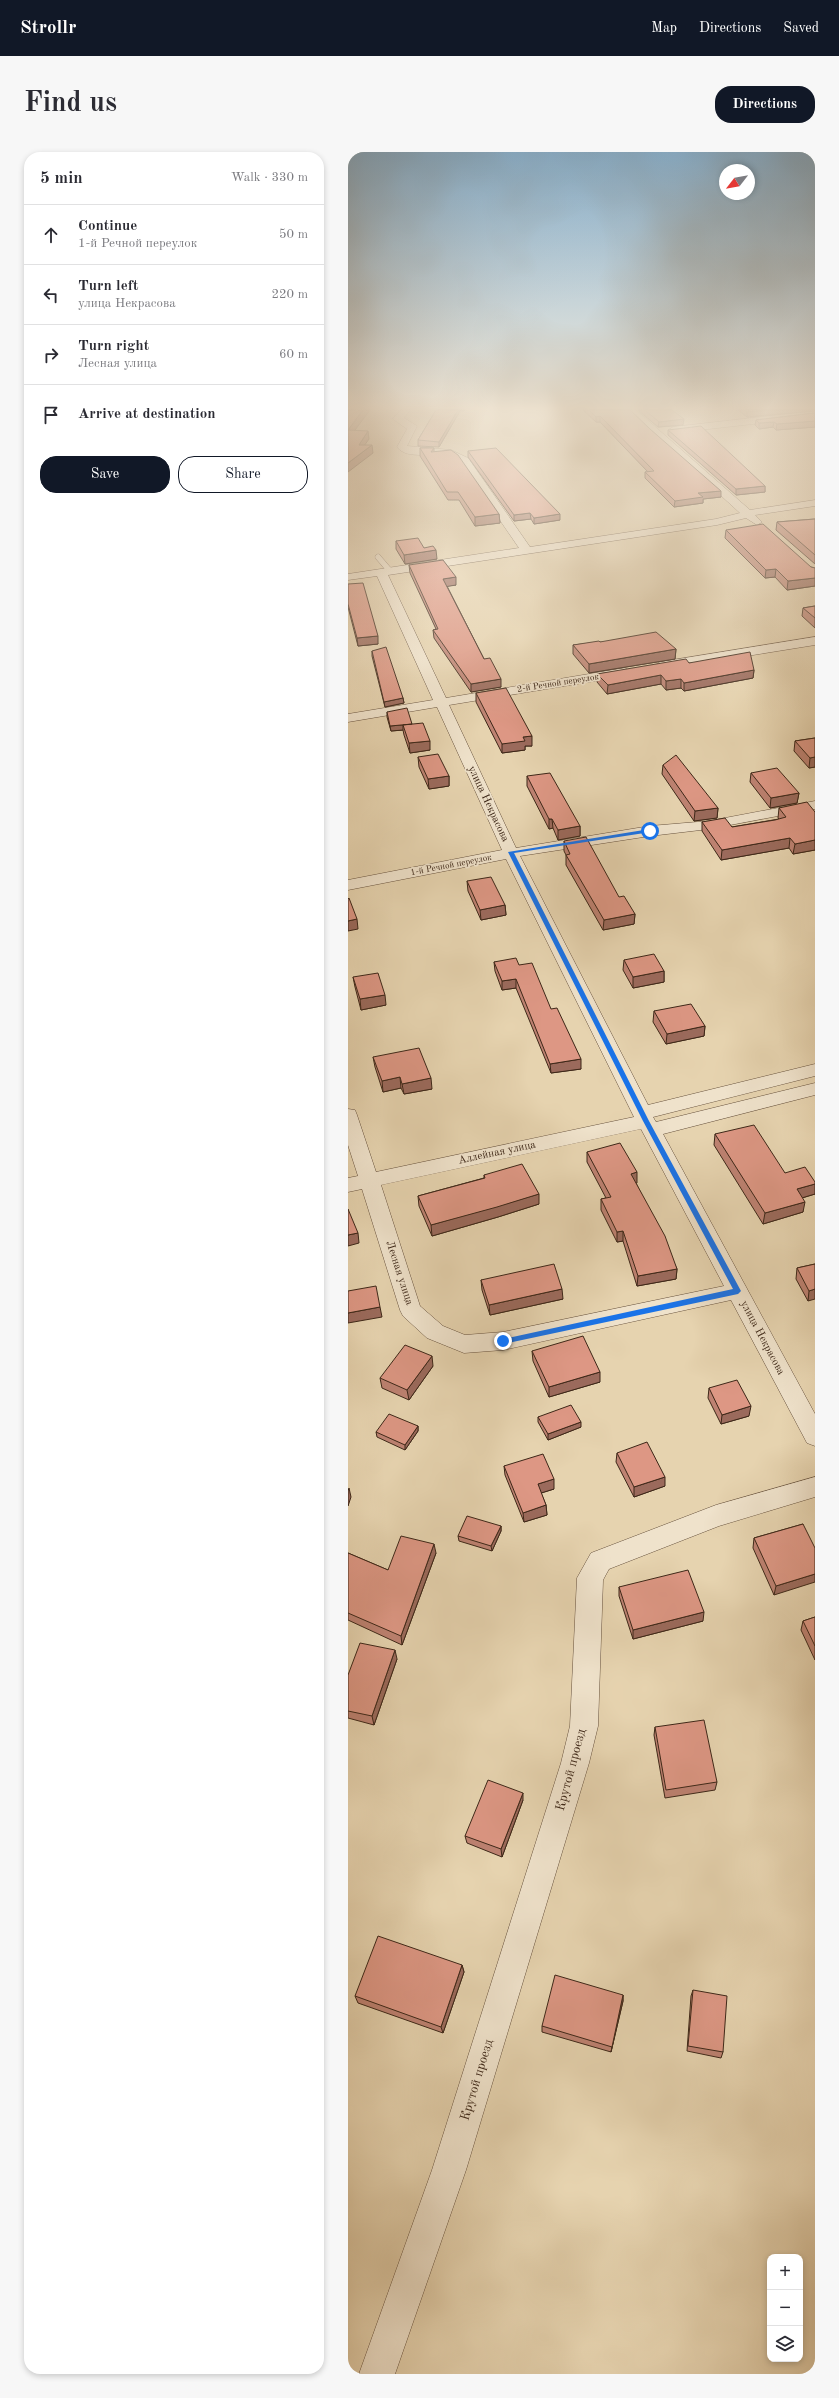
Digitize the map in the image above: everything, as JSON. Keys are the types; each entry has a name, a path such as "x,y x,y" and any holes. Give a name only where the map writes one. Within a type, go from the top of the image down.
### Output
{"street":[{"path":"501,514 527,551"},
{"path":"348,577 717,522 748,514 764,529"},
{"name":"улица Некрасова","path":"385,571 440,703 511,852 647,1121 815,1436"},
{"path":"651,668 815,641"},
{"name":"2-й Речной переулок","path":"348,718 635,670"},
{"name":"1-й Речной переулок","path":"348,886 511,852 650,831 709,825 815,805"},
{"name":"Аллейная улица","path":"647,1121 815,1070"},
{"name":"Аллейная улица","path":"348,1185 647,1121 815,1089"},
{"name":"Лесная улица","path":"348,1115 411,1310 435,1332 464,1344 503,1341 738,1291"},
{"name":"Крутой проезд","path":"377,2374 450,2170 575,1763 582,1734 590,1578 600,1560 716,1516 815,1487"}],"lane":[{"path":"378,556 385,571"}],"building":[{"path":"473,514 499,514 475,517"},
{"path":"531,514 560,514 534,518"},
{"path":"815,519 815,555 777,522"},
{"path":"763,524 811,567 815,568 815,578 788,581 776,569 766,570 726,530"},
{"path":"418,538 424,548 433,546 436,550 404,555 396,541"},
{"path":"443,560 456,577 443,579 484,659 490,658 501,679 471,684 433,630 438,629 409,565"},
{"path":"363,583 378,636 357,638 348,604 348,584"},
{"path":"815,606 815,618 803,608"},
{"path":"656,632 676,649 589,664 573,645 600,642"},
{"path":"386,647 403,698 384,702 372,651"},
{"path":"750,652 754,670 684,683 681,679 666,681 661,675 608,685 597,674 686,659 689,663"},
{"path":"506,688 532,736 523,737 525,741 502,744 476,693"},
{"path":"407,708 412,724 390,726 387,712"},
{"path":"423,723 430,741 409,743 403,725"},
{"path":"815,738 815,757 810,758 795,741"},
{"path":"438,754 449,776 428,779 418,757"},
{"path":"676,755 718,808 695,811 663,765"},
{"path":"777,768 799,793 771,798 751,773"},
{"path":"550,773 580,826 558,830 552,819 549,819 527,776"},
{"path":"807,802 815,812 815,840 795,844 790,838 722,850 702,822 725,818 732,827 775,820 786,817 779,808"},
{"path":"586,837 619,897 624,896 635,914 604,920 566,855 570,854 564,841"},
{"path":"491,877 505,905 480,910 467,881"},
{"path":"349,898 357,919 348,921 348,899"},
{"path":"654,954 664,971 633,977 624,960"},
{"path":"516,958 519,965 532,963 551,1009 557,1008 581,1059 550,1064 516,979 502,981 494,962"},
{"path":"378,973 385,995 360,999 353,977"},
{"path":"691,1004 705,1026 667,1034 654,1011"},
{"path":"419,1048 431,1078 402,1084 400,1077 382,1081 373,1057"},
{"path":"754,1125 785,1173 805,1167 815,1182 815,1184 797,1189 805,1202 765,1213 715,1134"},
{"path":"620,1143 637,1172 631,1174 665,1236 677,1269 638,1276 623,1231 617,1232 601,1199 611,1197 587,1152"},
{"path":"522,1164 539,1194 431,1225 418,1196 485,1178 484,1175"},
{"path":"348,1209 358,1233 348,1235"},
{"path":"554,1264 562,1289 489,1305 481,1280"},
{"path":"815,1264 815,1289 809,1291 797,1268"},
{"path":"376,1286 380,1307 348,1313 348,1291"},
{"path":"583,1336 600,1372 549,1387 532,1351"},
{"path":"405,1345 432,1356 407,1390 380,1378"},
{"path":"737,1380 751,1406 722,1415 709,1388"},
{"path":"571,1405 581,1422 548,1434 538,1417"},
{"path":"389,1414 418,1426 405,1445 376,1432"},
{"path":"647,1442 665,1477 634,1487 617,1453"},
{"path":"543,1454 554,1479 538,1484 546,1505 523,1513 504,1466"},
{"path":"467,1516 501,1526 491,1546 458,1536"},
{"path":"803,1524 815,1548 815,1574 776,1586 754,1538"},
{"path":"401,1536 434,1544 401,1636 348,1613 348,1553 388,1570"},
{"path":"688,1570 704,1612 633,1630 619,1587"},
{"path":"815,1617 815,1646 803,1621"},
{"path":"360,1643 395,1650 372,1716 348,1711 348,1675"},
{"path":"704,1720 717,1782 666,1790 655,1727"},
{"path":"488,1780 523,1793 501,1849 465,1836"},
{"path":"378,1936 462,1965 441,2027 355,1996"},
{"path":"555,1975 623,1995 612,2047 542,2026"},
{"path":"693,1990 727,1996 723,2052 688,2046"}],"route":[{"path":"503,1341 738,1291 646,1121 511,852 650,831"}]}
